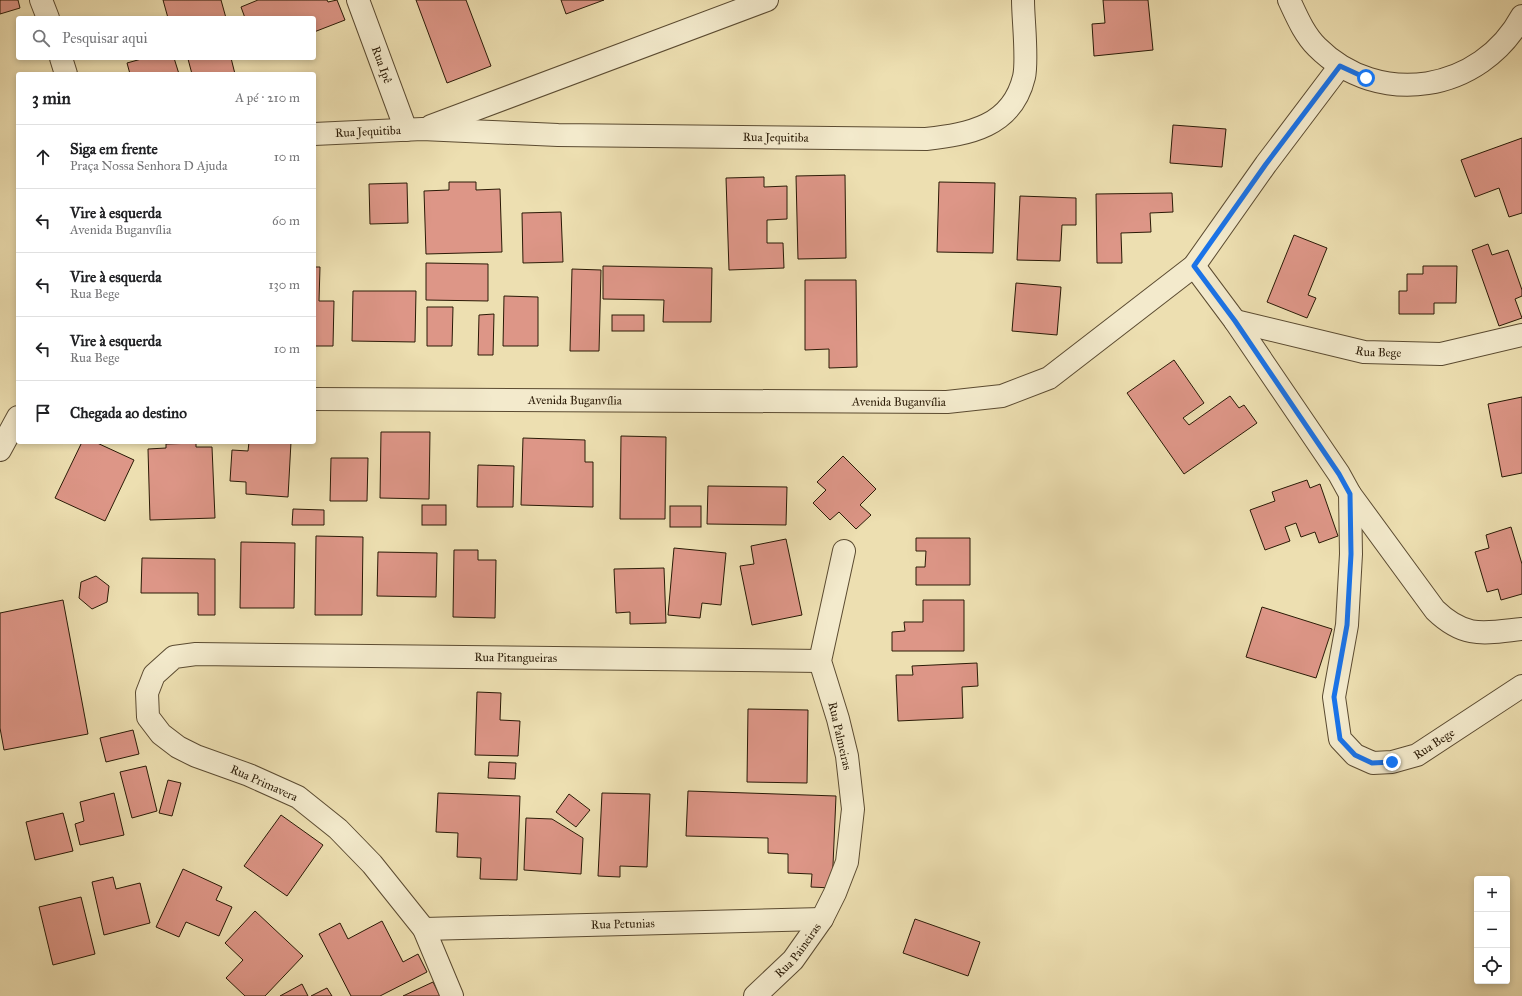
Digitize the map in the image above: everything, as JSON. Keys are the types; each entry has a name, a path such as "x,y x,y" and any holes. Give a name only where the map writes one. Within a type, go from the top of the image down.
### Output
{"street":[{"path":"41,0 47,16"},
{"name":"Rua Ipê","path":"358,0 414,129"},
{"name":"Rua Jequitiba","path":"414,129 767,0"},
{"name":"Rua Jequitiba","path":"316,134 414,129 558,134 926,139 960,135 984,128 1005,113 1017,97 1025,76 1023,0"},
{"path":"1289,0 1299,22 1317,46 1340,66 1366,78 1392,84 1420,84 1448,79 1473,68 1496,52 1514,31 1522,16"},
{"path":"62,60 66,72"},
{"name":"Avenida Buganvília","path":"316,399 947,402 1002,396 1049,378 1194,266 1266,164 1340,66"},
{"name":"Rua Bege","path":"1194,266 1235,321 1339,474 1350,494 1351,554 1347,625 1334,697 1340,739 1355,755 1372,763 1392,762 1417,755 1522,686"},
{"name":"Rua Bege","path":"1235,321 1364,352 1441,354 1522,334"},
{"path":"0,450 16,421"},
{"path":"1350,494 1435,610 1448,623 1465,631 1484,633 1522,629"},
{"name":"Rua Palmeiras","path":"822,919 836,893 847,862 853,809 847,756 838,719 820,661 844,551"},
{"name":"Rua Primavera","path":"212,654 196,654 174,657 154,675 147,693 148,717 161,734 178,747 196,756 249,775 298,798 343,834 372,864 424,929 452,996"},
{"name":"Rua Pitangueiras","path":"212,654 820,661"},
{"name":"Rua Petunias","path":"424,929 822,919"},
{"name":"Rua Paineiras","path":"755,996 793,960 822,919"}],"building":[{"path":"0,0 18,0 20,8 0,14"},
{"path":"163,0 221,0 225,16 167,16"},
{"path":"258,0 327,0 328,2 337,0 345,20 316,31 316,16 244,16 241,7"},
{"path":"416,0 466,0 491,66 447,83"},
{"path":"561,0 604,0 566,14"},
{"path":"1103,0 1148,0 1153,50 1094,56 1092,24 1105,23"},
{"path":"138,60 175,60 178,72 129,72 127,63"},
{"path":"188,60 232,60 234,72 191,72"},
{"path":"1173,125 1226,129 1222,167 1170,163"},
{"path":"1522,138 1522,213 1509,217 1499,188 1475,197 1461,160"},
{"path":"845,175 846,258 798,259 796,176"},
{"path":"764,177 764,187 787,186 787,219 767,220 767,243 783,243 784,268 729,270 726,178"},
{"path":"449,182 476,182 476,190 500,189 502,252 426,254 424,191 449,190"},
{"path":"939,182 995,183 993,253 937,252"},
{"path":"407,183 408,223 370,224 369,184"},
{"path":"1172,193 1173,212 1150,213 1151,232 1121,233 1122,263 1097,263 1096,194"},
{"path":"1020,196 1076,198 1076,225 1062,225 1060,261 1017,260"},
{"path":"561,212 563,262 523,263 522,213"},
{"path":"1294,235 1327,248 1308,295 1316,298 1307,318 1267,302"},
{"path":"1488,244 1492,255 1508,250 1522,290 1522,296 1515,299 1522,318 1499,326 1472,250"},
{"path":"426,263 488,264 488,301 426,300"},
{"path":"603,266 712,268 711,322 663,322 664,300 603,299"},
{"path":"1423,266 1457,266 1456,303 1434,303 1434,314 1399,314 1399,291 1407,291 1407,274 1423,274"},
{"path":"316,267 320,267 319,301 334,301 333,346 316,346"},
{"path":"572,269 601,270 599,351 570,351"},
{"path":"805,280 856,280 857,367 829,368 829,349 805,350"},
{"path":"1016,283 1061,287 1057,335 1012,331"},
{"path":"353,291 416,291 415,342 352,341"},
{"path":"504,296 538,297 538,346 503,346"},
{"path":"427,307 453,307 452,346 427,346"},
{"path":"494,314 493,355 478,355 479,315"},
{"path":"612,315 644,315 644,331 612,331"},
{"path":"1174,360 1204,403 1183,418 1189,425 1230,396 1239,408 1244,405 1257,423 1184,474 1127,393"},
{"path":"1522,397 1522,473 1502,477 1488,404"},
{"path":"381,432 430,432 429,499 380,498"},
{"path":"621,436 666,437 665,519 620,519"},
{"path":"523,438 585,440 585,462 593,462 593,507 521,505"},
{"path":"81,444 99,444 134,460 105,521 55,498"},
{"path":"166,444 196,444 196,447 212,447 215,518 150,520 148,449 166,448"},
{"path":"249,444 291,444 288,497 246,494 246,482 230,481 232,450 248,451"},
{"path":"843,456 876,489 860,505 871,515 856,529 839,512 830,520 813,503 826,490 817,482"},
{"path":"331,458 368,458 367,501 330,501"},
{"path":"478,465 514,466 513,507 477,507"},
{"path":"1307,480 1310,488 1320,484 1338,536 1319,543 1315,532 1301,537 1296,523 1285,527 1290,541 1265,550 1250,510 1275,501 1272,492"},
{"path":"708,486 787,487 786,525 707,524"},
{"path":"422,505 446,505 446,525 422,525"},
{"path":"670,506 701,506 701,527 670,527"},
{"path":"293,509 324,510 324,525 292,525"},
{"path":"1511,527 1522,564 1522,594 1501,600 1498,589 1487,592 1475,552 1489,548 1486,535"},
{"path":"316,536 363,537 362,615 315,615"},
{"path":"916,538 970,538 970,585 916,585 916,567 925,567 926,551 916,551"},
{"path":"786,539 802,615 752,625 740,566 754,564 751,546"},
{"path":"241,542 295,543 294,608 240,608"},
{"path":"674,548 726,553 721,605 702,603 700,618 668,615"},
{"path":"454,550 478,550 478,560 496,560 495,618 453,617"},
{"path":"378,552 437,553 436,597 377,596"},
{"path":"142,558 215,559 215,615 198,615 198,593 141,593"},
{"path":"664,568 666,623 630,624 630,612 616,613 614,569"},
{"path":"96,576 109,586 107,602 92,609 79,598 81,582"},
{"path":"63,600 88,734 4,750 0,728 0,613"},
{"path":"923,600 964,600 964,651 892,651 892,632 905,631 904,622 923,622"},
{"path":"1262,607 1332,629 1316,678 1246,657"},
{"path":"977,663 978,686 962,687 963,718 898,721 896,675 913,675 912,666"},
{"path":"477,692 501,693 500,720 520,721 518,756 475,755"},
{"path":"748,709 808,710 807,783 747,782"},
{"path":"133,730 139,754 106,762 100,738"},
{"path":"489,762 516,763 515,779 488,778"},
{"path":"146,766 157,811 132,818 120,772"},
{"path":"168,780 181,783 172,816 159,813"},
{"path":"688,791 836,796 832,888 811,887 812,874 788,873 788,854 768,853 768,838 686,836"},
{"path":"114,793 124,835 80,845 75,824 84,821 80,802"},
{"path":"438,793 520,796 517,880 480,879 481,858 457,857 458,833 436,832"},
{"path":"602,793 650,794 647,867 620,866 620,877 598,876"},
{"path":"569,794 590,810 576,827 556,812"},
{"path":"63,813 73,851 35,860 26,822"},
{"path":"281,815 323,845 287,896 244,866"},
{"path":"526,818 552,819 583,838 581,874 524,870"},
{"path":"183,869 222,887 216,900 232,907 219,936 186,922 179,937 156,927"},
{"path":"113,877 116,889 140,883 150,923 104,935 92,882"},
{"path":"81,897 95,954 53,965 39,907"},
{"path":"255,911 303,956 265,996 245,996 226,978 243,960 225,943"},
{"path":"915,919 980,942 968,976 903,953"},
{"path":"382,921 403,962 418,954 427,972 380,996 351,996 319,934 340,923 348,939"},
{"path":"433,982 440,996 403,996"},
{"path":"302,984 308,996 280,996"},
{"path":"327,988 332,996 311,996"}],"route":[{"path":"1366,78 1340,66 1266,164 1194,266 1235,321 1339,474 1350,494 1351,554 1347,625 1334,697 1340,739 1355,755 1372,763 1392,762"}]}
